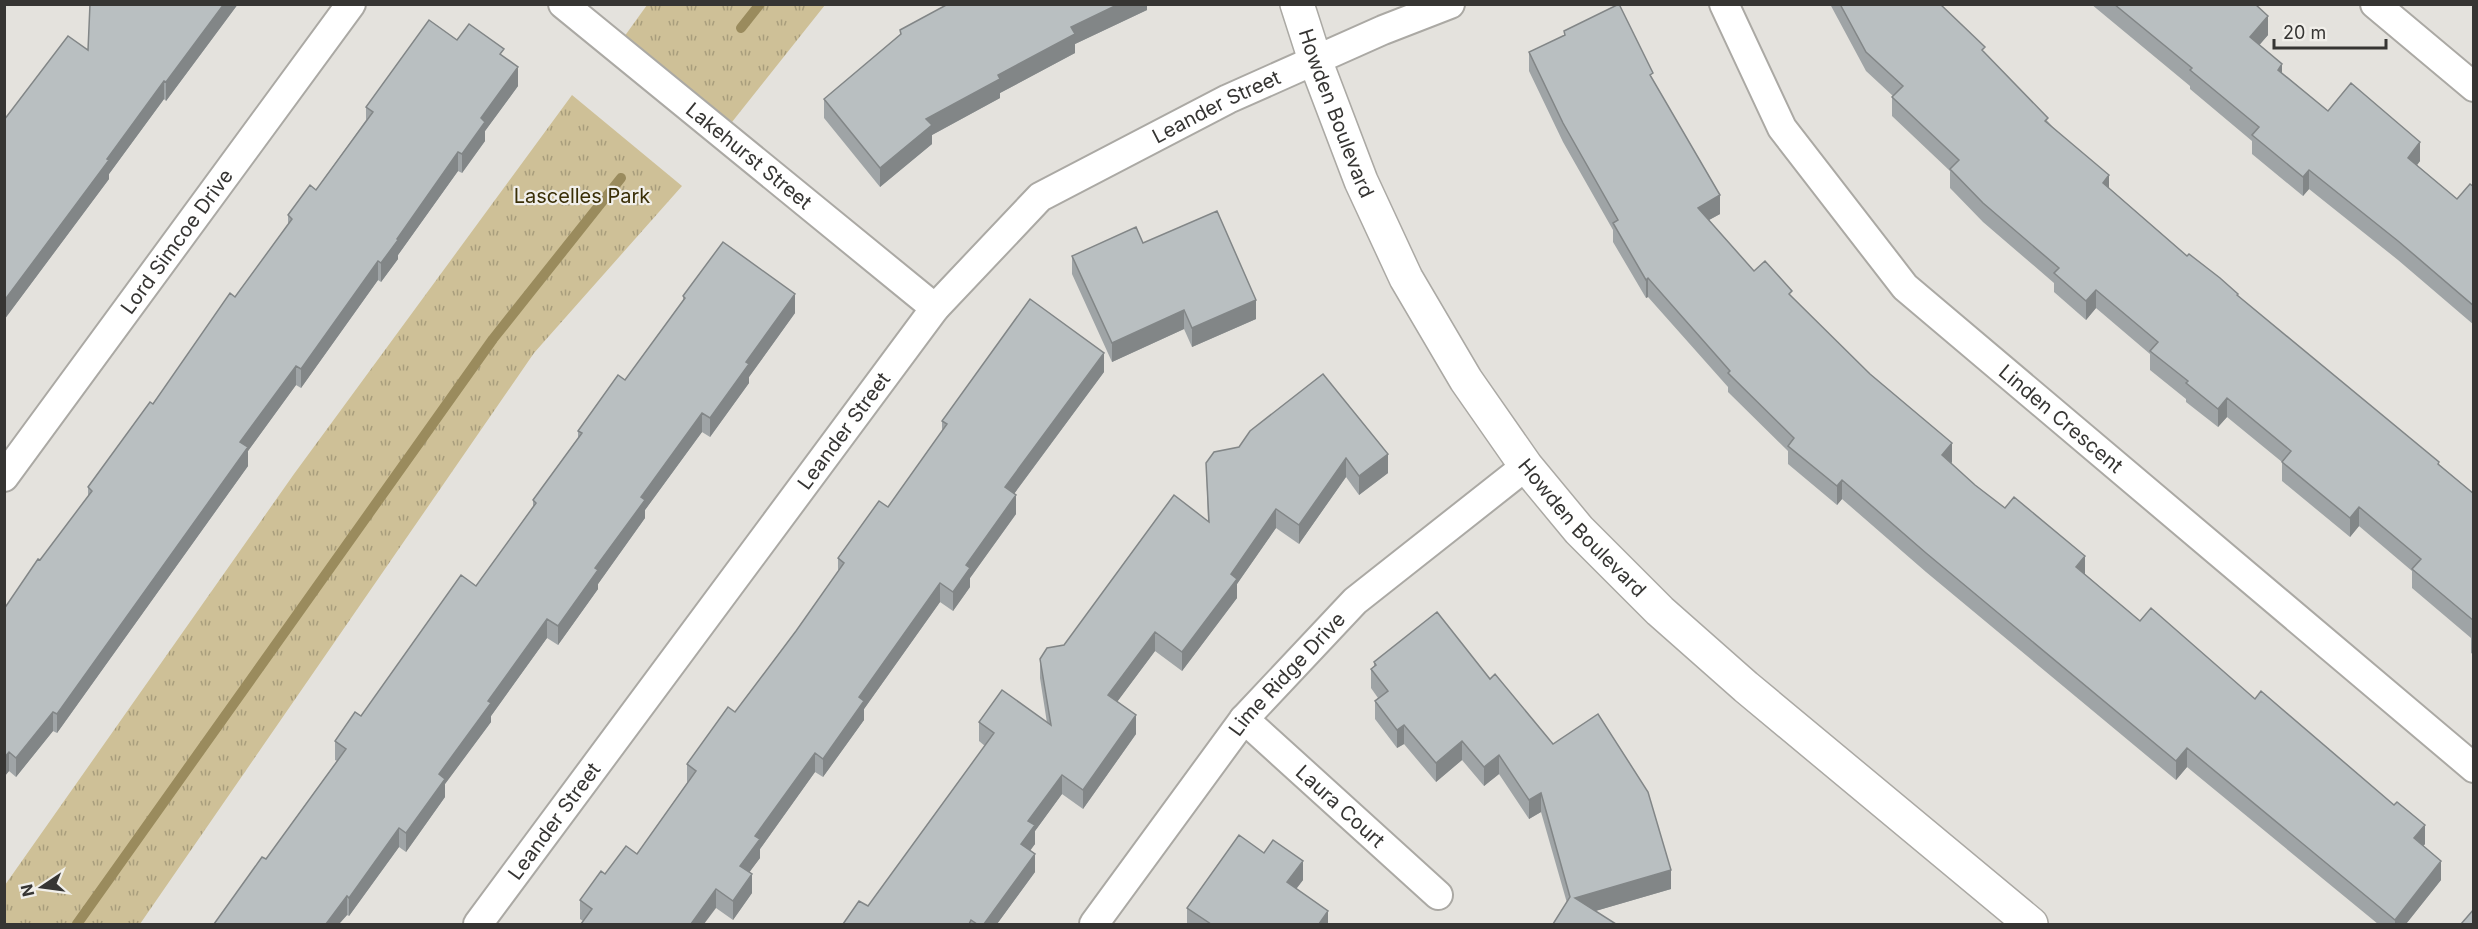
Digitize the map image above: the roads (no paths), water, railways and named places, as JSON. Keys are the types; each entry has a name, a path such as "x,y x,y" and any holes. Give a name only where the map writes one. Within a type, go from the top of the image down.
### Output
{"street":[{"name":"Lord Simcoe Drive","path":"4,477 351,4"},
{"name":"Lakehurst Street","path":"563,4 935,308"},
{"name":"Howden Boulevard","path":"1297,4 1315,60 1361,181 1406,279 1466,380 1526,466 1579,530 1660,611 1746,687 2031,924"},
{"name":"Leander Street","path":"478,924 935,308 1040,197 1228,99 1383,30 1450,4"},
{"name":"Linden Crescent","path":"1724,4 1782,128 1905,287 2474,768"},
{"path":"2374,4 2474,87"},
{"name":"Lime Ridge Drive","path":"1094,924 1244,719 1354,602 1526,466"},
{"name":"Laura Court","path":"1244,719 1438,895"}],"waterway":[{"path":"741,28 760,4"},
{"path":"77,924 493,339 621,178"}],"park label":[{"name":"Lascelles Park","path":"582,196"}]}
